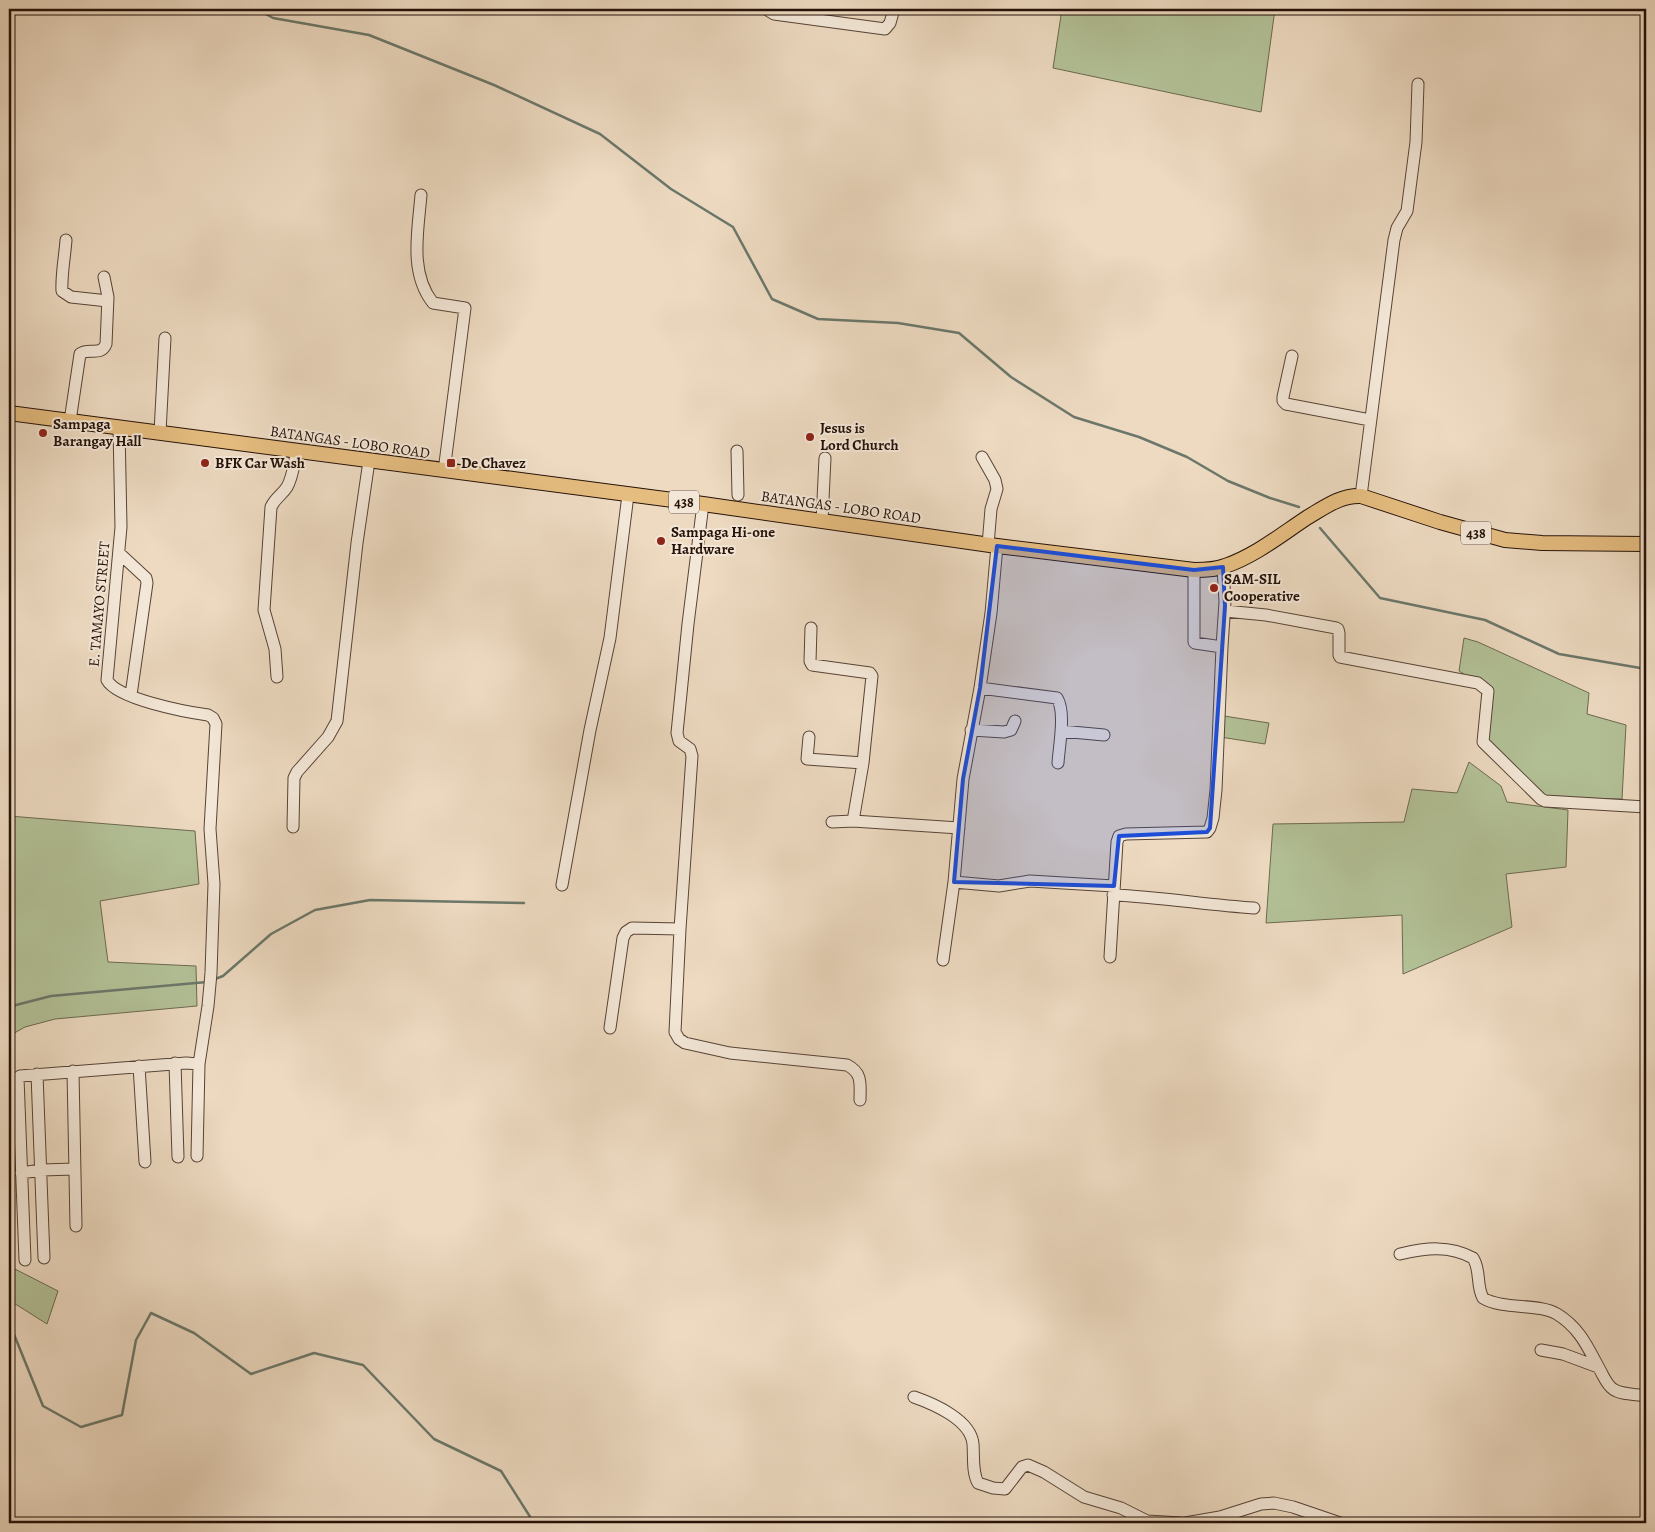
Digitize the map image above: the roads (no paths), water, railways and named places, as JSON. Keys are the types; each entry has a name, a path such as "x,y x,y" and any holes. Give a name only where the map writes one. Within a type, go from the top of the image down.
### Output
{"main road":[{"name":"BATANGAS - LOBO ROAD","path":"9,413 628,495 704,504 737,502 822,521 992,545 1194,570 1223,567 1242,559 1337,500 1361,496 1440,522 1505,540 1552,543 1646,544"}],"street":[{"path":"769,9 774,14 885,29 890,24 894,9"},
{"path":"1361,496 1394,240 1397,228 1407,211 1416,142 1418,84"},
{"path":"420,195 416,256 425,294 433,303 465,308 444,470"},
{"path":"66,240 61,283 62,291 70,297 90,301 108,301"},
{"path":"70,421 80,354 84,351 101,351 106,344 108,301 104,277"},
{"path":"160,432 165,338"},
{"path":"1292,356 1283,397 1283,401 1286,404 1370,420"},
{"name":"E. TAMAYO STREET","path":"119,427 121,527 107,680 112,686 131,695 173,710 208,715 213,718 216,724 210,829 214,884 211,973 200,1064 197,1156"},
{"path":"277,677 275,648 264,610 271,507 275,499 284,492 288,485 296,451"},
{"path":"737,451 737,502"},
{"path":"943,960 954,882 963,779 980,688 991,613 991,509 996,489 995,480 982,457"},
{"path":"822,521 825,458"},
{"path":"293,827 294,778 297,772 328,737 337,720 357,543 369,461"},
{"path":"562,885 590,730 610,638 628,495"},
{"path":"704,504 688,624 677,733 679,741 690,749 692,756 675,1032 679,1039 685,1042 730,1053 847,1066 854,1069 860,1077 860,1100"},
{"path":"119,553 146,578 147,583 131,695"},
{"path":"1110,957 1116,842 1119,836 1126,834 1207,832 1213,818 1216,790 1224,610 1223,567"},
{"path":"1194,570 1194,642 1222,647"},
{"path":"1224,610 1266,615 1336,628 1339,633 1340,657 1478,684 1488,691 1483,742 1541,799 1646,807"},
{"path":"811,628 810,661 812,665 870,673 872,676 863,763 853,821"},
{"path":"980,688 1057,698 1060,706 1061,732 1058,763"},
{"path":"972,730 1009,731 1013,728 1014,720"},
{"path":"1061,732 1104,735"},
{"path":"809,737 807,759 863,763"},
{"path":"832,822 853,821 959,828"},
{"path":"954,882 999,886 1030,881 1211,905 1254,908"},
{"path":"610,1028 623,938 626,932 632,928 680,929"},
{"path":"25,1260 18,1078 22,1075 174,1063 200,1064"},
{"path":"174,1063 178,1157"},
{"path":"139,1066 145,1162"},
{"path":"73,1071 76,1226"},
{"path":"38,1074 44,1258"},
{"path":"21,1173 41,1170 75,1169"},
{"path":"1400,1254 1436,1248 1455,1251 1473,1258 1477,1266 1479,1292 1483,1298 1495,1303 1547,1310 1557,1314 1569,1323 1584,1339 1612,1389 1618,1392 1646,1396"},
{"path":"1541,1350 1563,1354 1598,1367"},
{"path":"914,1397 932,1403 964,1425 969,1431 973,1441 975,1477 978,1483 1006,1490 1022,1467 1028,1465 1044,1472 1084,1497 1121,1508 1147,1521 1181,1523"},
{"path":"1185,1523 1220,1517 1262,1504 1274,1503 1340,1523"}],"waterway":[{"path":"257,9 273,18 369,35 494,85 600,134 671,189 733,227 772,299 818,319 898,323 959,333 1011,377 1074,417 1139,437 1187,457 1228,481 1270,498 1299,507"},
{"path":"1320,528 1380,598 1485,620 1559,654 1646,669"},
{"path":"215,979 223,976 271,934 315,910 370,900 524,903"},
{"path":"9,1010 16,1005 51,996 207,982"},
{"path":"9,1322 43,1406 81,1427 122,1415 136,1340 151,1313 194,1333 251,1374 314,1353 363,1365 434,1439 501,1471 534,1523"}],"place":[{"name":"Sampaga Barangay Hall","path":"43,433"},
{"name":"Jesus is Lord Church","path":"810,437"},
{"name":"BFK Car Wash","path":"205,463"},
{"name":"De Chavez","path":"451,463"},
{"name":"Sampaga Hi-one Hardware","path":"661,541"},
{"name":"SAM-SIL Cooperative","path":"1214,588"}]}
